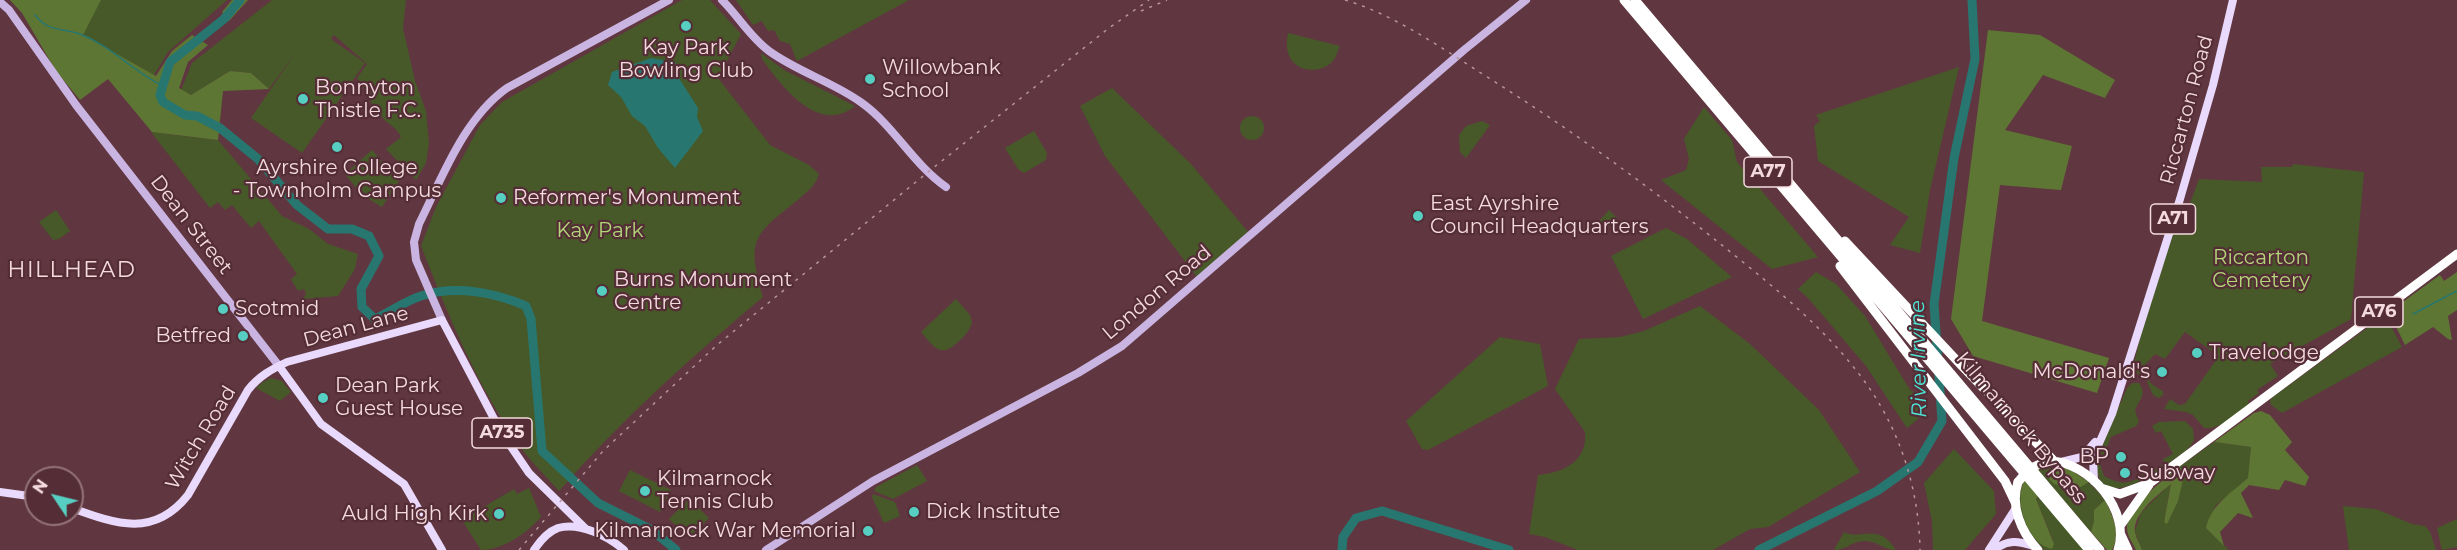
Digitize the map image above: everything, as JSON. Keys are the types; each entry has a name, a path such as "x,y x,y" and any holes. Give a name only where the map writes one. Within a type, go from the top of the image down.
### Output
{"highway":[{"name":"Kilmarnock Bypass","path":"1624,0 1958,381 2100,550"},
{"name":"Kilmarnock Bypass","path":"1635,0 1913,343 2089,550"},
{"name":"A77","path":"1753,147 2005,481 2015,505"},
{"name":"A77","path":"1753,147 1960,365 2058,462"},
{"name":"A76","path":"2098,485 2120,494 2150,483 2457,254"},
{"name":"A76","path":"2058,462 2079,470 2098,485 2112,504 2121,530 2121,549"},
{"path":"2036,548 2022,527 2015,505 2018,482 2026,472 2042,463 2058,462"},
{"name":"A76","path":"2121,530 2150,483"}],"main road":[{"path":"442,320 416,260 414,242 419,224 478,114 493,98 507,88 669,0"},
{"name":"London Road","path":"766,550 873,481 1078,373 1122,346 1464,50 1526,0"},
{"name":"Riccarton Road","path":"2098,485 2093,458 2112,414 2180,199 2213,85 2233,0"},
{"name":"Dean Street","path":"0,2 9,10 76,105 279,366"},
{"path":"726,2 743,27 768,50 792,66 861,102 875,114 930,176 946,187"},
{"name":"Dean Lane","path":"279,366 442,320"},
{"name":"A735","path":"442,320 501,432 529,473 586,529 611,540 624,550"},
{"path":"279,366 321,424 398,477 442,550"},
{"name":"Witch Road","path":"84,512 120,524 148,524 180,506 248,390 255,381 279,366"},
{"path":"266,373 280,376 290,383"},
{"name":"Riccarton Road","path":"2058,462 2076,459 2088,452 2103,433"},
{"path":"0,492 24,495"},
{"path":"1989,550 2015,505"},
{"name":"A735","path":"534,550 541,540 558,528 586,529"},
{"path":"1994,550 2009,542 2020,542 2036,548"}],"green space":[{"path":"10,0 101,0 83,35 156,76 172,51 192,35 208,45 188,62 179,88 191,95 230,71 251,73 269,89 223,91 218,140 152,132 108,79 80,100 56,71 22,13"},
{"path":"100,0 227,0 168,52 154,75 79,34"},
{"path":"232,0 248,0 229,21 222,12"},
{"path":"272,0 406,0 403,28 415,81 426,111 429,143 426,163 416,180 386,149 401,137 397,130 377,112 357,78 367,64 334,35 331,39 365,63 302,153 251,118 296,52 269,89 251,73 230,71 191,95 181,90 192,63"},
{"name":"Kay Park","path":"682,0 710,0 741,34 718,78 770,145 809,165 819,174 811,188 772,221 758,239 755,262 763,297 657,390 559,491 522,449 491,401 453,325 421,246 436,207 480,125 502,102"},
{"path":"736,0 909,0 797,61 790,44 780,41 774,30 768,31 762,21 753,25"},
{"path":"1988,30 2040,35 2115,80 2105,98 2043,75 2005,130 2072,146 2061,190 2000,185 1982,321 2109,358 2097,393 1973,356 1951,319"},
{"path":"1288,33 1340,46 1331,63 1319,69 1306,69 1294,63 1290,58 1287,47"},
{"path":"761,53 784,70 855,106 841,114 828,115 814,111 802,104 779,82 762,59"},
{"path":"1959,67 1930,190 1920,253 1890,245 1909,217 1818,161 1814,126 1820,121 1816,115"},
{"path":"1112,88 1191,164 1249,233 1197,277 1105,156 1080,106"},
{"path":"1704,107 1732,140 1737,162 1818,257 1772,269 1661,180 1686,170 1689,159 1684,139"},
{"path":"1252,116 1261,119 1264,128 1261,137 1252,140 1243,137 1240,128 1243,119"},
{"path":"1482,121 1490,125 1466,158 1460,152 1459,135 1466,126"},
{"path":"1034,131 1047,153 1046,160 1024,173 1018,169 1005,148"},
{"path":"151,132 218,140 282,216 309,229 328,244 358,254 355,269 338,296 303,299 306,294 304,289 298,291 291,279 297,274 259,221 251,228 232,205 225,210 218,202 210,208"},
{"path":"372,150 399,181 382,207 362,195 345,174"},
{"name":"Riccarton Cemetery","path":"2293,164 2364,172 2351,319 2270,364 2278,376 2257,390 2259,393 2248,401 2249,404 2228,420 2210,428 2204,428 2193,415 2164,409 2170,399 2179,405 2185,404 2219,356 2185,332 2165,359 2155,354 2144,366 2149,382 2163,391 2163,395 2159,398 2153,395 2146,379 2135,372 2133,367 2144,322 2177,218 2184,219 2199,179 2262,182 2261,167 2292,167"},
{"path":"56,210 70,231 59,239 53,240 39,222"},
{"path":"1609,210 1617,218 1601,235 1593,228"},
{"path":"1666,228 1687,239 1732,277 1643,319 1611,256"},
{"path":"1816,272 1836,284 1865,316 1910,390 1922,396 1918,419 1907,428 1866,366 1798,289"},
{"path":"2457,272 2457,310 2448,316 2452,340 2433,327 2405,345 2389,312 2440,275 2444,281"},
{"path":"956,299 970,315 972,323 965,335 952,347 946,350 938,349 921,332"},
{"path":"1700,306 1750,344 1819,410 1860,472 1768,527 1750,529 1713,550 1578,550 1545,537 1529,534 1538,475 1556,472 1572,464 1578,458 1585,442 1585,432 1555,389 1579,339 1620,337 1644,331"},
{"path":"2385,315 2402,347 2282,413 2271,405 2270,401 2273,397"},
{"path":"1500,337 1540,344 1548,386 1428,450 1422,449 1406,421"},
{"path":"271,378 282,381 291,392 280,401 256,388"},
{"path":"2132,383 2139,383 2143,391 2135,411 2139,422 2136,426 2111,437 2100,464 2104,476 2114,481 2130,482 2143,473 2147,476 2164,463 2163,459 2173,454 2161,431 2156,433 2152,426 2159,422 2185,421 2193,429 2194,440 2184,452 2150,476 2125,487 2114,488 2105,485 2098,476 2096,460 2127,388"},
{"path":"2261,411 2270,415 2292,442 2285,450 2309,477 2305,486 2285,480 2279,490 2249,485 2241,493 2253,518 2238,513 2220,532 2224,546 2206,528 2217,506 2248,478 2251,447 2214,442 2254,413"},
{"path":"2214,442 2251,447 2249,478 2216,505 2206,528 2229,550 2142,550 2135,531 2141,513 2171,483 2164,522 2167,523 2185,471 2179,467"},
{"path":"1954,449 1994,491 1996,514 1965,550 1933,550 1932,521 1924,483"},
{"path":"2053,464 2082,478 2105,500 2094,510 2091,532 2036,468"},
{"path":"917,465 927,481 893,499 874,491 876,487"},
{"path":"2179,467 2185,471 2178,501 2167,524 2164,522 2171,484 2147,505 2138,518 2135,532 2142,550 2136,550 2129,537 2128,520 2147,494"},
{"path":"2067,468 2089,482 2077,489 2054,484 2049,479 2052,473"},
{"name":"Kilmarnock Tennis Club","path":"630,470 671,490 660,512 619,491"},
{"path":"2025,479 2039,494 2036,499 2054,544 2052,549 2036,539 2025,520 2021,498"},
{"path":"2020,487 2054,543 2036,499 2039,494 2086,550 2044,550 2024,521 2019,505"},
{"path":"529,488 541,517 514,540 498,547 481,550 462,520 514,489 517,494"},
{"path":"873,494 895,502 900,516 884,523 872,497"},
{"path":"689,499 709,518 689,538 669,519"},
{"path":"2105,500 2116,531 2112,550 2107,550 2091,532 2094,510"},
{"path":"2343,506 2376,509 2412,524 2425,526 2430,532 2436,550 2349,550"},
{"path":"2457,519 2457,547 2442,550 2437,528"},
{"path":"1844,532 1882,536 1896,550 1865,541 1834,550"}],"water":[{"path":"651,58 675,62 679,70 675,72 698,108 697,117 703,131 675,168 658,148 645,126 632,116 621,97 608,85 612,72"}],"waterway":[{"path":"240,0 224,19 170,62 160,95 163,102 185,115 197,116 220,128 258,159 297,205 328,229 352,229 369,236 379,256 361,289 362,307 375,319 415,298 447,291 488,294 526,306 531,319 542,451 598,503 652,530 676,550"},
{"name":"River Irvine","path":"1759,550 1877,491 1918,462 1942,421 1934,304 1954,158 1975,59 1972,0"},
{"path":"35,15 45,25 91,39 163,86"},
{"path":"2413,314 2457,291"},
{"name":"River Irvine","path":"1342,550 1343,537 1356,518 1382,511 1509,550"}],"railway":[{"path":"519,550 603,451 717,345 933,168 1109,28 1149,0"},
{"path":"1141,11 1167,0"},
{"path":"1345,0 1382,14 1417,33 1572,133 1713,238 1777,290 1818,328 1856,370 1872,392 1901,448 1913,488 1920,550"}],"place":[{"name":"Kay Park Bowling Club","path":"686,26"},
{"name":"Willowbank School","path":"870,79"},
{"name":"Bonnyton Thistle F.C.","path":"303,99"},
{"name":"Ayrshire College - Townholm Campus","path":"337,147"},
{"name":"Reformer's Monument","path":"501,198"},
{"name":"East Ayrshire Council Headquarters","path":"1418,216"},
{"name":"Burns Monument Centre","path":"602,291"},
{"name":"Scotmid","path":"223,309"},
{"name":"Betfred","path":"243,336"},
{"name":"Travelodge","path":"2197,353"},
{"name":"McDonald's","path":"2162,372"},
{"name":"Dean Park Guest House","path":"323,398"},
{"name":"BP","path":"2121,457"},
{"name":"Subway","path":"2125,473"},
{"name":"Kilmarnock Tennis Club","path":"645,491"},
{"name":"Dick Institute","path":"914,512"},
{"name":"Auld High Kirk","path":"499,514"},
{"name":"Kilmarnock War Memorial","path":"868,531"}],"district":[{"name":"HILLHEAD","path":"72,271"}]}
